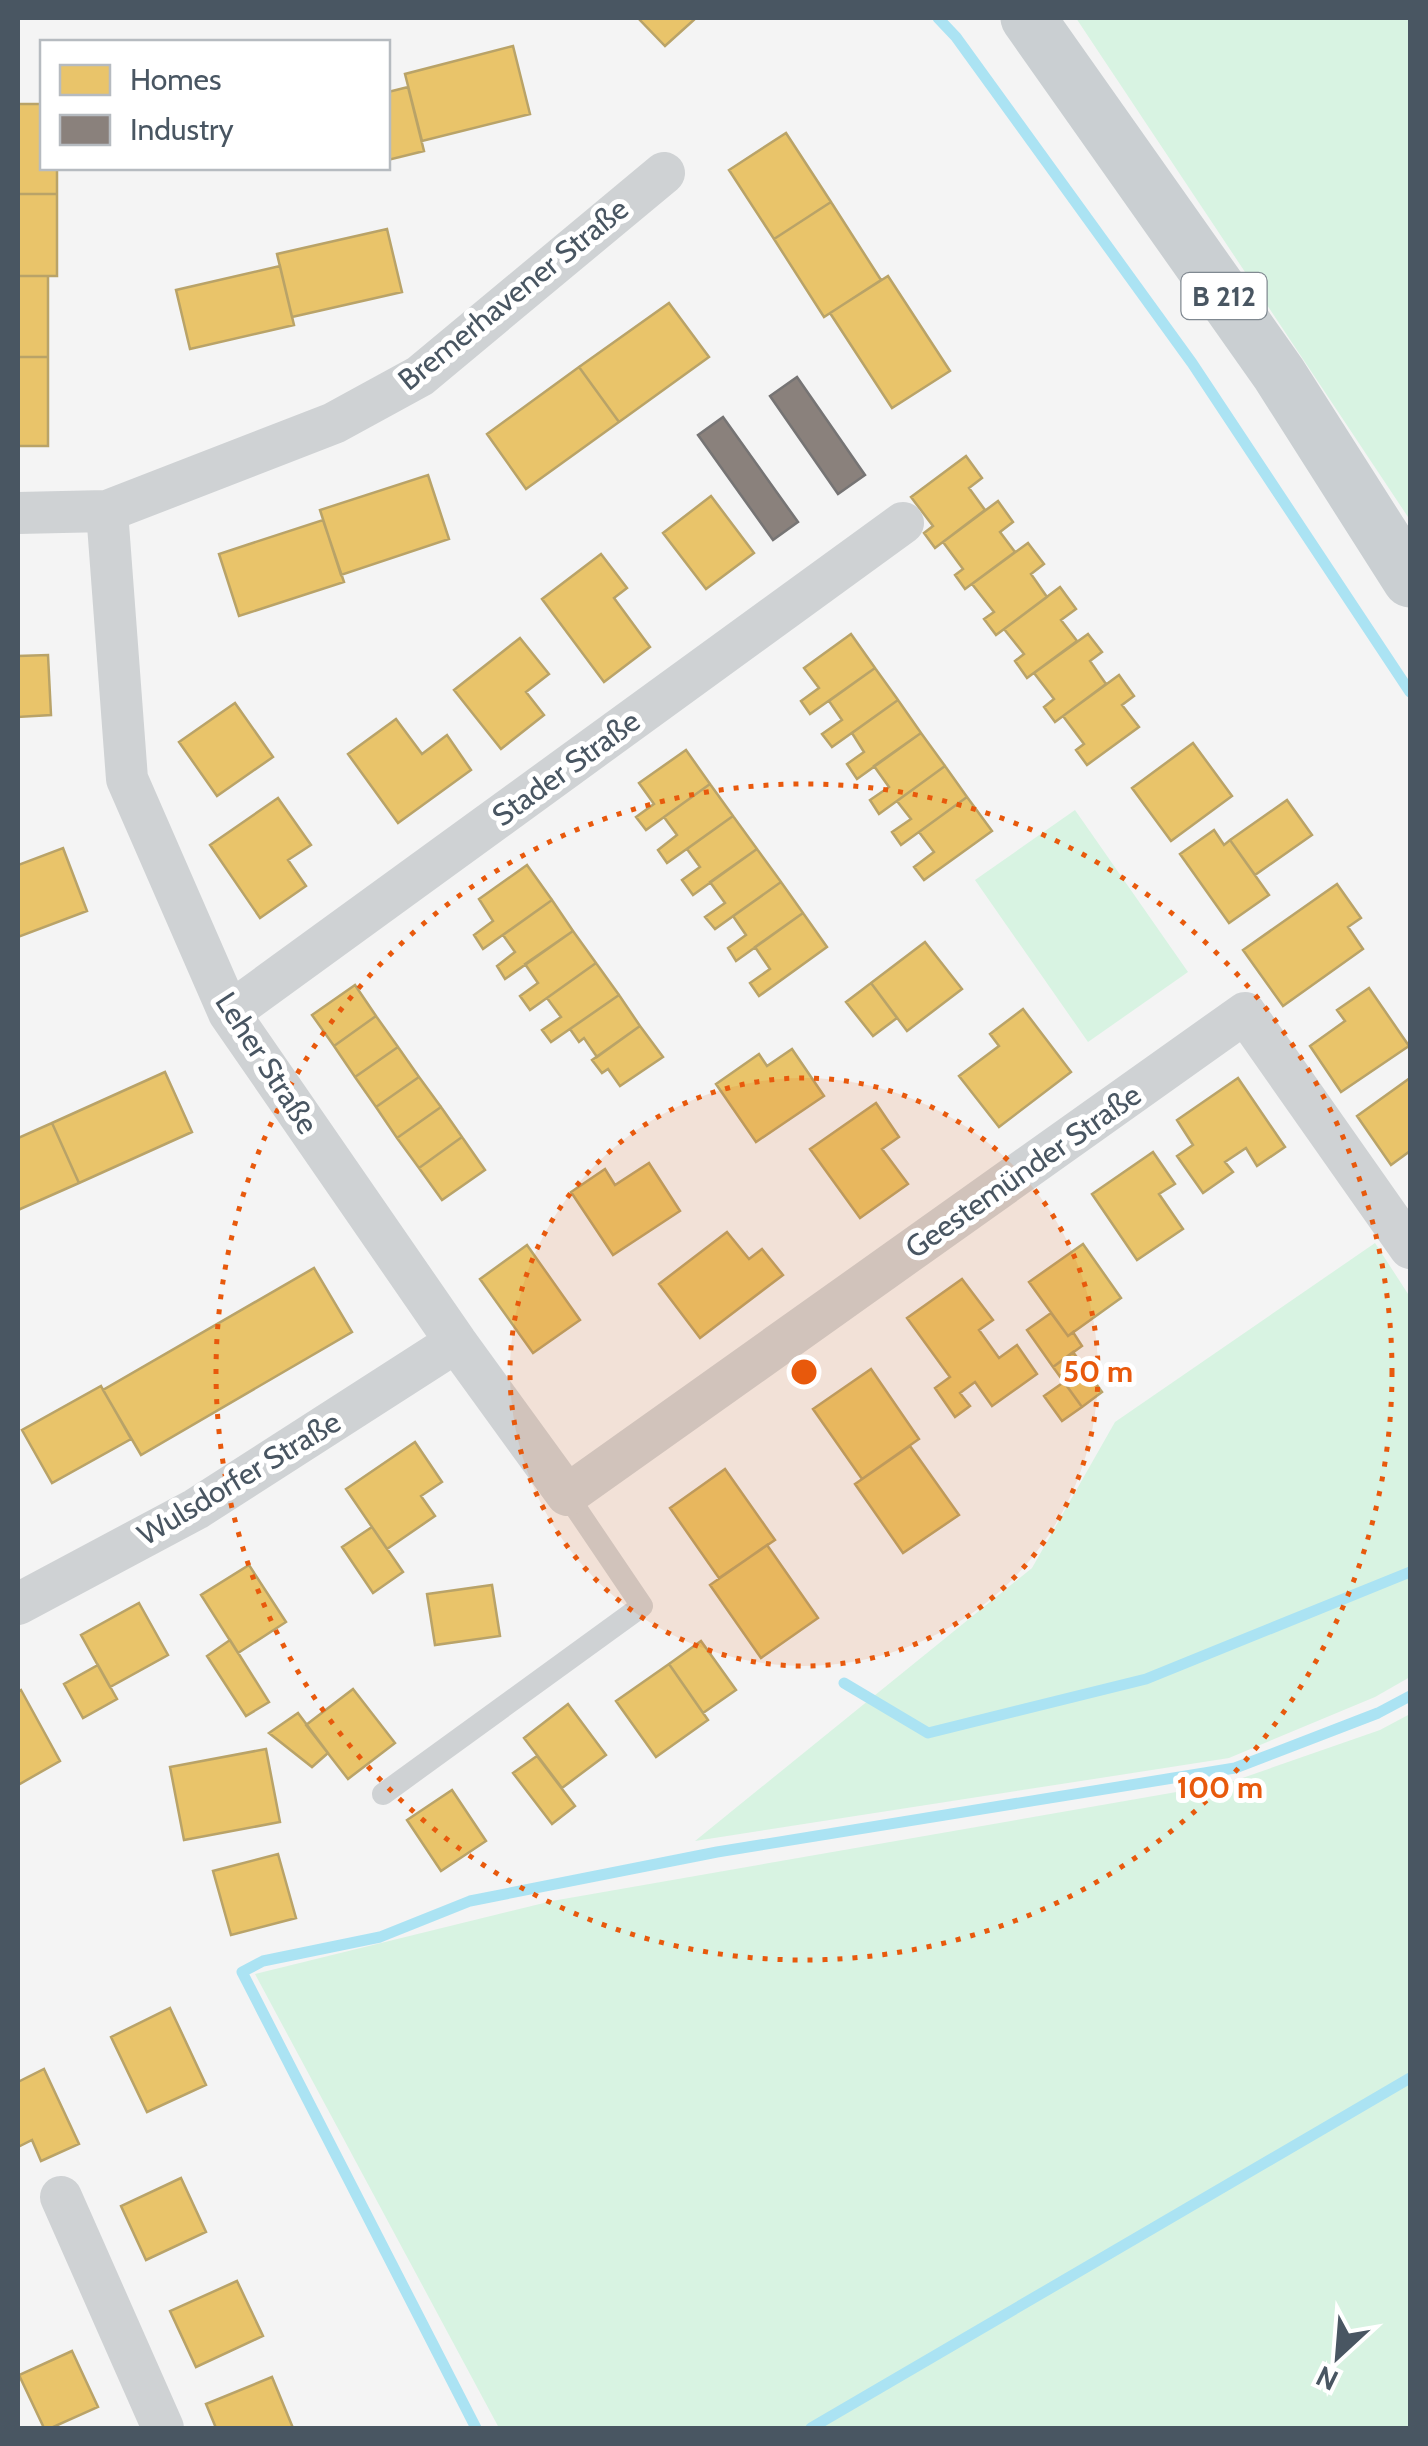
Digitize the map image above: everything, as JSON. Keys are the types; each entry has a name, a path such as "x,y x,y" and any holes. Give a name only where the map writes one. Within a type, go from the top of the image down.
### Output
{"main road":[{"name":"B 212","path":"1028,18 1278,374 1410,580"}],"street":[{"name":"Bremerhavener Straße","path":"18,514 107,511 334,423 420,376 664,173"},
{"name":"Leher Straße","path":"107,511 126,778 229,1014 456,1342 568,1495"},
{"name":"Stader Straße","path":"229,1014 904,523"},
{"name":"Geestemünder Straße","path":"568,1495 1245,1013 1410,1248"},
{"name":"Wulsdorfer Straße","path":"18,1604 196,1508 456,1342"},
{"path":"60,2197 163,2428"}],"lane":[{"path":"383,1794 642,1606 568,1495"}],"green space":[{"path":"1076,18 1410,18 1410,520"},
{"path":"1075,810 1188,972 1088,1042 975,880"},
{"path":"1375,1243 1410,1297 1410,1677 1375,1697 1229,1758 695,1841 1032,1568 1115,1422"},
{"path":"1410,1714 1410,2428 499,2428 255,1974 552,1901 1228,1783 1380,1730"}],"building: Homes":[{"path":"638,18 696,18 665,46"},
{"path":"513,46 530,114 422,141 405,74"},
{"path":"408,87 424,151 390,160 390,92"},
{"path":"18,104 40,104 40,170 57,170 57,194 18,194"},
{"path":"786,133 831,202 774,239 729,170"},
{"path":"18,194 57,194 57,276 18,276"},
{"path":"831,202 881,280 824,317 774,239"},
{"path":"387,229 402,292 292,317 277,254"},
{"path":"280,266 294,325 190,349 176,290"},
{"path":"18,276 48,276 48,357 18,357"},
{"path":"888,276 950,371 892,408 830,313"},
{"path":"669,303 709,357 619,422 579,367"},
{"path":"18,357 48,357 48,446 18,446"},
{"path":"579,367 619,422 526,489 487,434"},
{"path":"966,456 982,478 969,488 985,510 935,548 924,533 933,526 911,497"},
{"path":"428,475 449,539 341,575 320,510"},
{"path":"711,496 754,553 706,589 663,533"},
{"path":"998,501 1013,522 1000,532 1015,552 965,589 955,575 963,569 943,542"},
{"path":"323,520 344,582 239,616 219,554"},
{"path":"1028,543 1044,564 1031,574 1047,597 996,635 984,619 994,612 972,584"},
{"path":"601,554 627,588 614,598 650,647 604,682 542,599"},
{"path":"1060,587 1076,609 1061,620 1077,641 1027,678 1015,661 1024,654 1004,629"},
{"path":"851,634 875,668 810,714 801,701 819,688 804,668"},
{"path":"1088,634 1102,652 1090,661 1106,684 1055,722 1044,707 1054,699 1034,673"},
{"path":"520,638 549,674 526,692 544,715 501,749 454,690"},
{"path":"48,655 51,715 18,717 18,656"},
{"path":"875,668 898,700 832,747 822,734 842,720 829,701"},
{"path":"1119,675 1134,696 1122,705 1139,727 1087,765 1076,750 1084,744 1063,716"},
{"path":"898,700 921,733 857,779 847,764 864,752 852,733"},
{"path":"235,703 273,757 217,796 179,742"},
{"path":"396,719 422,754 447,735 471,770 398,823 348,754"},
{"path":"921,733 945,766 879,814 870,800 889,787 874,766"},
{"path":"1193,743 1232,796 1171,841 1132,788"},
{"path":"686,750 710,784 646,830 636,817 654,804 639,783"},
{"path":"945,766 967,797 901,845 892,832 911,819 897,801"},
{"path":"710,784 733,816 667,863 658,850 677,835 664,817"},
{"path":"967,797 992,831 924,880 914,867 934,852 919,832"},
{"path":"278,798 311,845 288,860 306,886 260,918 210,845"},
{"path":"1287,800 1312,835 1255,875 1230,840"},
{"path":"733,816 757,849 693,895 682,880 700,867 687,849"},
{"path":"1214,830 1224,845 1230,840 1269,895 1229,923 1180,854"},
{"path":"63,848 87,911 18,937 18,865"},
{"path":"757,849 781,882 715,929 705,917 725,903 710,882"},
{"path":"527,865 552,900 483,949 474,935 493,921 479,899"},
{"path":"781,882 803,913 736,961 728,948 746,935 733,916"},
{"path":"1337,884 1361,918 1348,927 1363,949 1283,1006 1243,950"},
{"path":"552,900 573,931 505,979 497,966 515,952 503,935"},
{"path":"803,913 827,947 759,996 750,983 770,969 755,947"},
{"path":"573,931 596,963 530,1010 520,996 538,983 525,964"},
{"path":"925,942 962,989 907,1031 871,983"},
{"path":"596,963 619,995 551,1042 542,1030 561,1017 547,998"},
{"path":"871,983 897,1018 873,1036 846,1002"},
{"path":"355,985 376,1016 334,1046 312,1015"},
{"path":"1369,988 1409,1046 1341,1092 1310,1046 1345,1021 1337,1010"},
{"path":"619,995 640,1026 597,1057 584,1038 579,1042 570,1029"},
{"path":"1023,1009 1071,1072 999,1127 959,1076 999,1046 990,1034"},
{"path":"376,1016 398,1047 355,1077 334,1046"},
{"path":"640,1026 663,1057 620,1086 608,1069 602,1073 592,1060"},
{"path":"398,1047 419,1077 376,1107 355,1077"},
{"path":"792,1049 824,1096 756,1142 716,1084 759,1054 767,1066"},
{"path":"165,1072 192,1132 79,1183 52,1123"},
{"path":"419,1077 441,1107 397,1138 376,1107"},
{"path":"1238,1078 1285,1147 1257,1166 1246,1148 1225,1162 1233,1172 1203,1193 1177,1156 1193,1145 1177,1120"},
{"path":"1410,1078 1410,1151 1391,1165 1357,1116"},
{"path":"876,1103 899,1137 882,1149 908,1184 860,1218 810,1149"},
{"path":"441,1107 462,1137 419,1168 397,1138"},
{"path":"52,1123 79,1183 18,1210 18,1138"},
{"path":"462,1137 485,1170 442,1200 419,1168"},
{"path":"1153,1152 1175,1184 1159,1194 1183,1229 1137,1260 1092,1194"},
{"path":"649,1163 680,1211 613,1255 571,1192 605,1169 615,1185"},
{"path":"727,1232 749,1259 762,1249 783,1275 700,1338 659,1284"},
{"path":"1083,1244 1121,1298 1068,1336 1029,1282"},
{"path":"527,1245 580,1320 533,1353 480,1279"},
{"path":"314,1268 352,1332 141,1455 103,1390"},
{"path":"962,1279 993,1320 979,1330 999,1358 1017,1345 1037,1374 992,1406 975,1382 960,1393 970,1406 955,1417 935,1388 950,1377 907,1318"},
{"path":"1051,1313 1068,1336 1073,1332 1082,1346 1053,1367 1027,1330"},
{"path":"1073,1352 1102,1392 1082,1407 1053,1367"},
{"path":"871,1369 919,1439 862,1479 813,1409"},
{"path":"1064,1382 1082,1407 1062,1421 1044,1396"},
{"path":"101,1386 131,1439 52,1483 22,1430"},
{"path":"415,1442 442,1482 421,1496 435,1516 387,1549 346,1489"},
{"path":"910,1446 959,1515 903,1553 855,1484"},
{"path":"725,1469 775,1540 719,1578 670,1508"},
{"path":"372,1527 403,1572 373,1593 342,1547"},
{"path":"767,1545 818,1618 761,1658 710,1585"},
{"path":"249,1565 286,1622 238,1653 201,1595"},
{"path":"492,1585 500,1636 435,1645 427,1594"},
{"path":"139,1603 168,1655 110,1687 81,1635"},
{"path":"230,1640 269,1702 246,1716 207,1656"},
{"path":"701,1641 736,1690 703,1713 669,1664"},
{"path":"669,1664 708,1720 656,1757 616,1701"},
{"path":"98,1665 117,1699 83,1718 64,1684"},
{"path":"353,1689 395,1743 348,1779 306,1725"},
{"path":"21,1690 60,1761 18,1785 18,1692"},
{"path":"568,1704 606,1755 562,1788 524,1738"},
{"path":"298,1713 328,1753 312,1767 269,1733"},
{"path":"266,1749 280,1822 184,1840 170,1767"},
{"path":"537,1756 575,1806 552,1824 513,1773"},
{"path":"452,1790 486,1841 441,1871 407,1820"},
{"path":"278,1854 296,1918 231,1935 213,1871"},
{"path":"170,2008 206,2085 147,2112 111,2037"},
{"path":"44,2069 79,2144 41,2161 32,2140 18,2147 18,2082"},
{"path":"181,2178 206,2232 146,2260 121,2206"},
{"path":"237,2281 263,2336 196,2367 170,2311"},
{"path":"72,2351 98,2407 44,2428 19,2375"},
{"path":"272,2377 293,2428 216,2428 206,2404"}],"building: Industry":[{"path":"797,377 865,475 838,494 770,396"},
{"path":"723,417 798,522 773,540 698,435"}],"waterway":[{"path":"938,18 956,37 1192,363 1410,692"},
{"path":"844,1683 928,1733 1146,1679 1410,1572"},
{"path":"476,2428 242,1972 263,1961 380,1937 470,1901 717,1852 1235,1768 1378,1713 1410,1696"},
{"path":"811,2428 1410,2078"}]}
